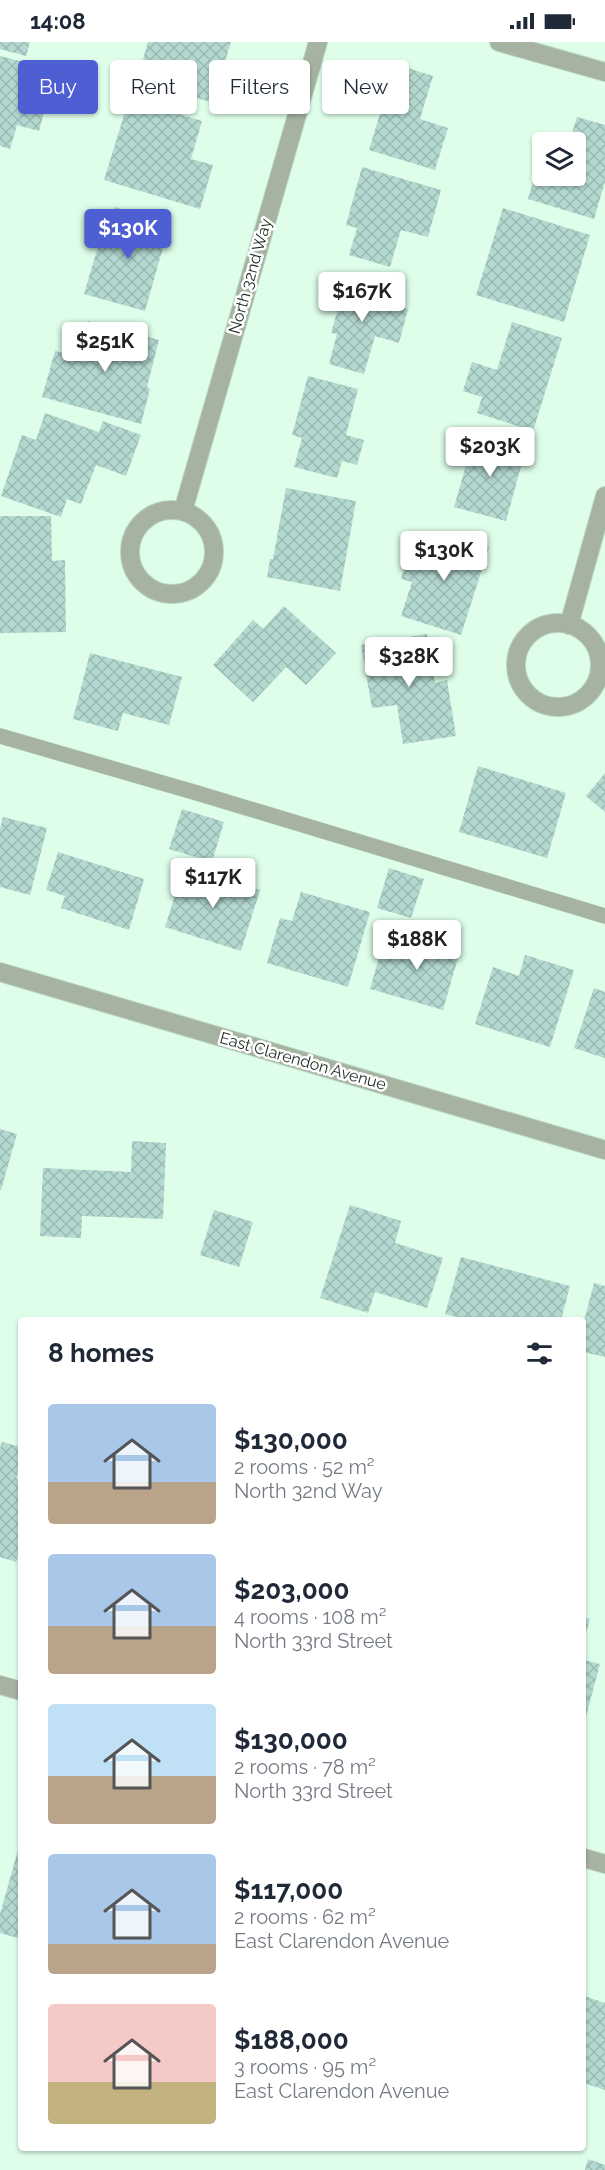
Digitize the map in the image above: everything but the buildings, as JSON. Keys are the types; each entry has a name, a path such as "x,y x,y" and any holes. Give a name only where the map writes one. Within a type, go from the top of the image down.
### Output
{"street":[{"name":"North 32nd Way","path":"183,511 318,42"},
{"path":"499,42 605,72"},
{"path":"569,625 605,496"},
{"path":"183,511 196,517 206,526 213,539 212,566 205,579 194,588 181,593 166,594 153,589 138,576 130,557 131,543 135,530 156,512 183,511"},
{"path":"555,623 569,625 582,630 592,640 598,653 600,667 597,681 590,693 573,705 552,707 538,703 520,684 516,670 516,657 521,644 530,633 542,626 555,623"},
{"name":"East Clarendon Avenue","path":"0,972 605,1150"},
{"path":"0,1685 18,1690"},
{"path":"586,1859 605,1864"}],"lane":[{"path":"0,736 198,793 605,916"}]}
